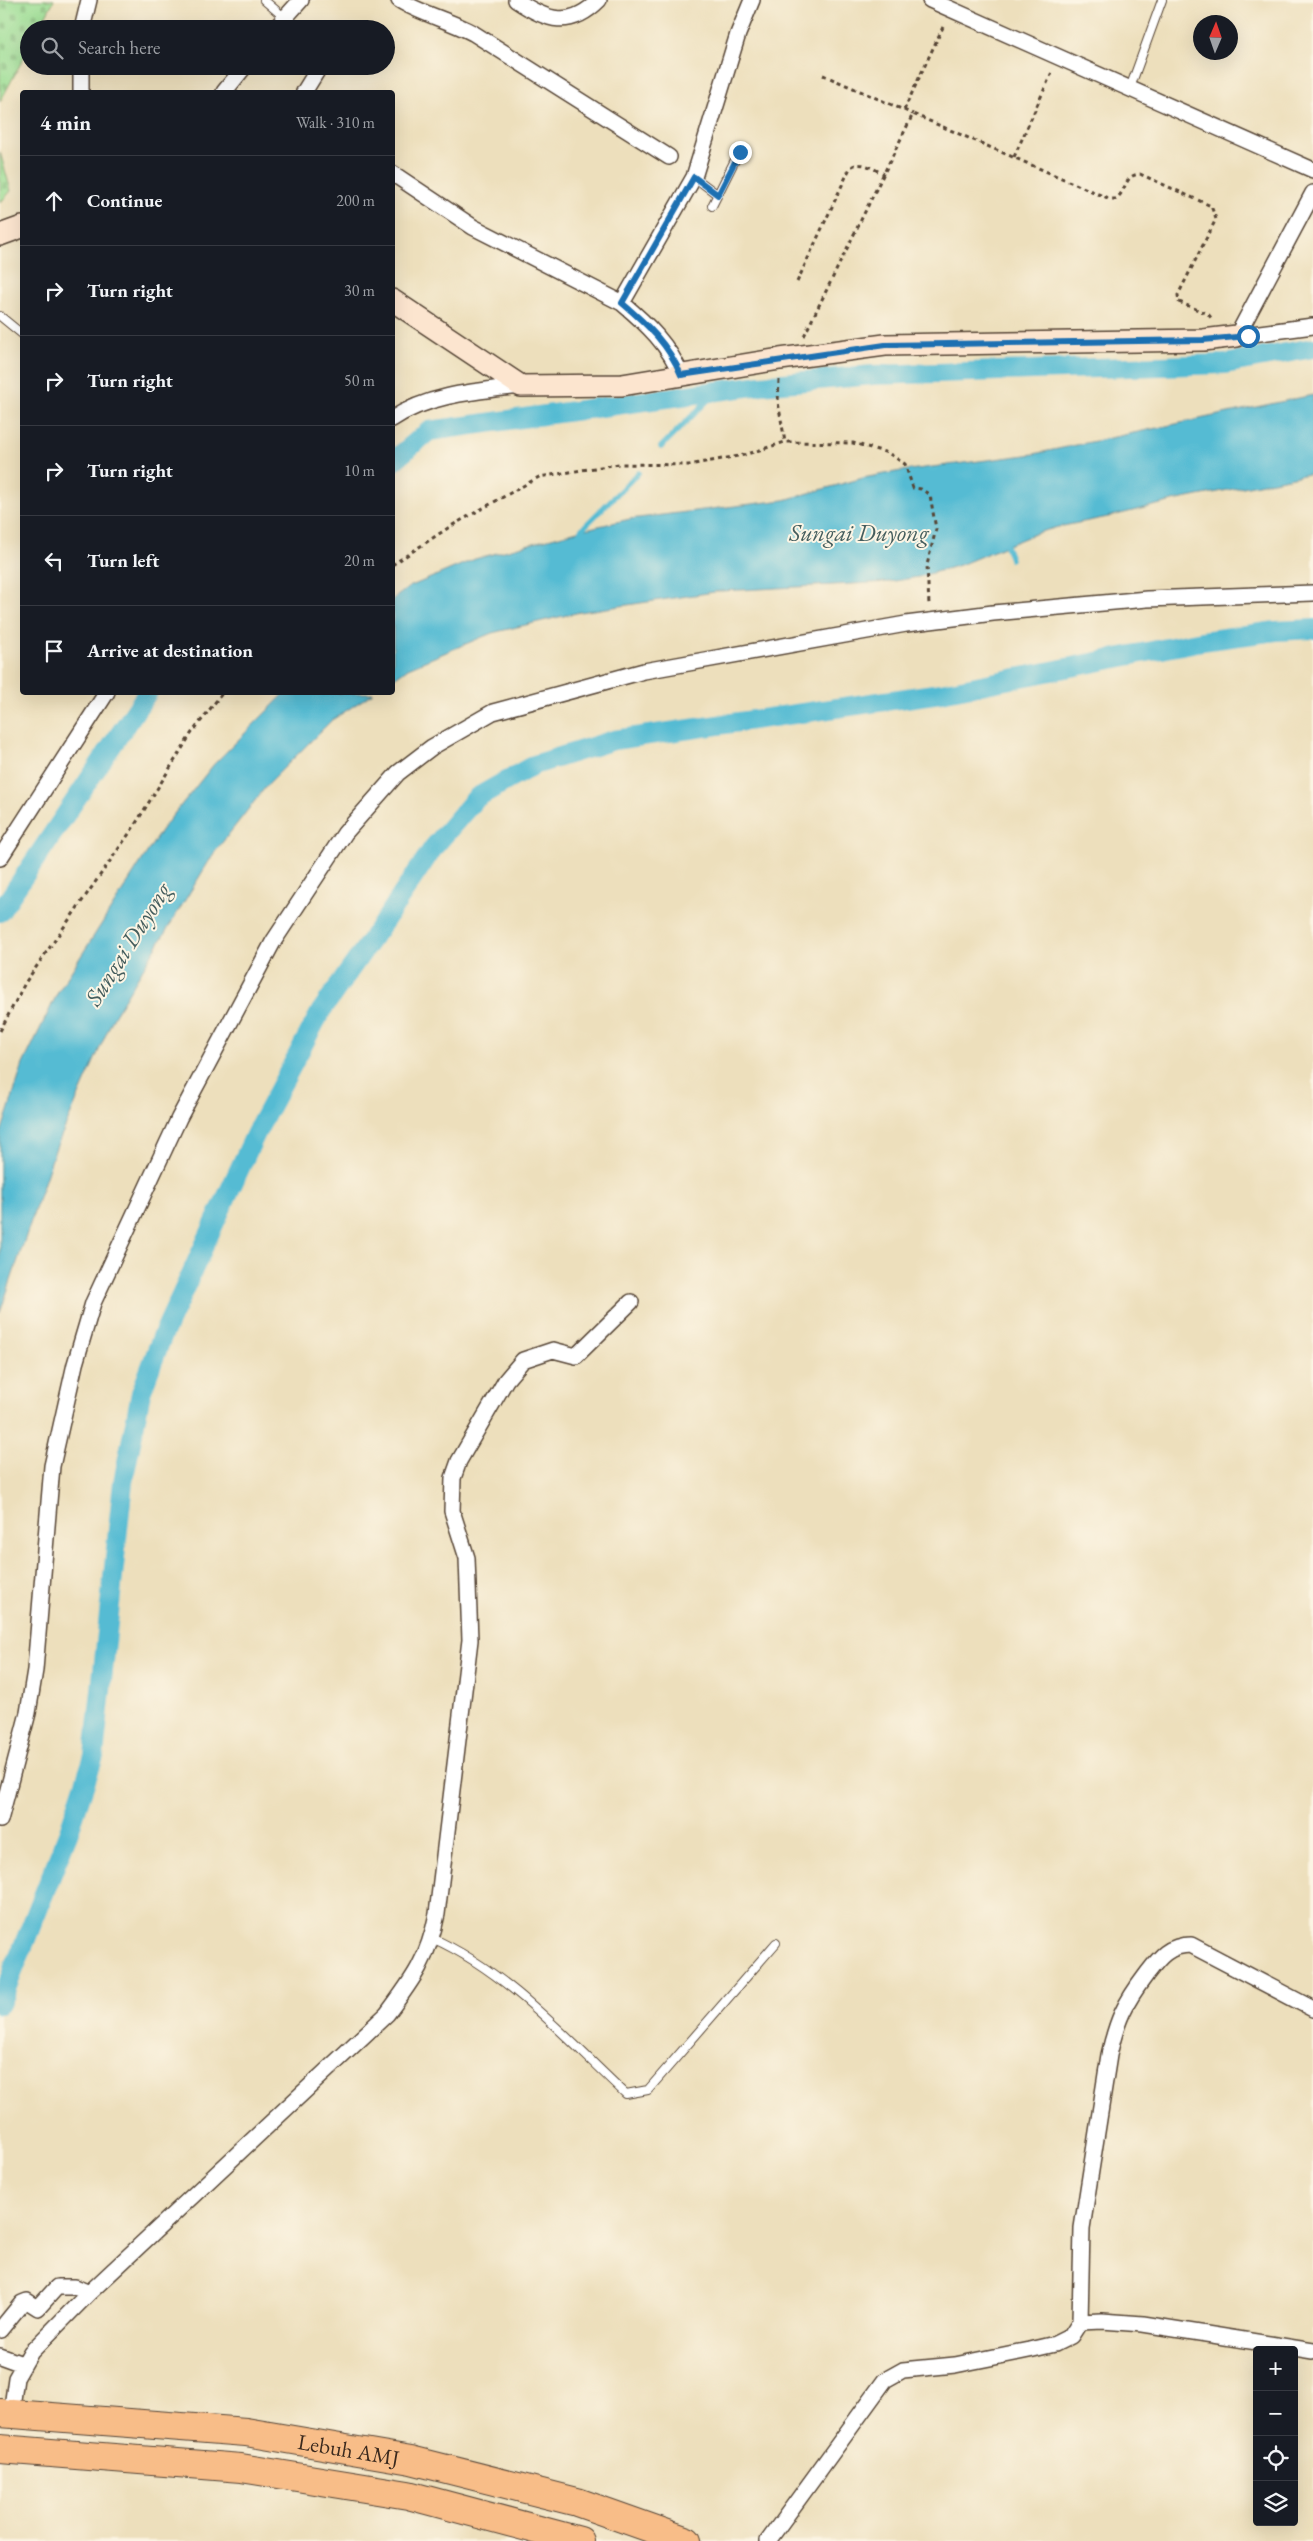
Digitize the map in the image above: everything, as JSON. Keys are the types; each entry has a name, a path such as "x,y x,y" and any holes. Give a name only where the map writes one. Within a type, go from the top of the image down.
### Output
{"highway":[{"name":"Lebuh AMJ","path":"6,2414 246,2432 411,2460 578,2502 687,2541"},
{"name":"Lebuh AMJ","path":"0,2449 240,2468 408,2495 580,2541"}],"street":[{"path":"84,20 89,0"},
{"path":"286,20 302,0"},
{"path":"405,4 428,0"},
{"path":"516,0 538,15 557,20 576,18 599,0"},
{"path":"622,303 694,177 738,34 752,0"},
{"path":"934,1 1313,170"},
{"path":"405,4 452,22 473,33 669,157"},
{"path":"80,75 81,90"},
{"path":"226,90 238,75"},
{"path":"305,90 314,75"},
{"path":"395,175 473,226 622,303 649,326 674,358 681,375"},
{"path":"1237,336 1313,193"},
{"path":"0,235 20,228"},
{"path":"395,302 521,386"},
{"path":"395,418 436,400 463,393 521,386 622,385 794,357 885,345 1203,340 1313,326"},
{"path":"0,1820 28,1712 35,1670 52,1466 75,1364 93,1303 179,1118 273,942 345,833 398,772 432,747 493,712 644,671 930,621 1147,599 1313,593"},
{"path":"2,850 105,695"},
{"path":"6,2414 22,2364 89,2293 387,2014 420,1967 432,1938 470,1640 467,1558 452,1511 453,1478 459,1461 506,1380 523,1360 553,1350 576,1356 631,1302"},
{"path":"768,2541 885,2380 903,2370 954,2365 1055,2344 1071,2336 1080,2322 1082,2228 1109,2055 1115,2028 1126,2002 1161,1955 1175,1946 1191,1945 1313,2009"},
{"path":"0,2330 22,2303 27,2301 38,2308 57,2287 75,2287 89,2293"},
{"path":"1080,2322 1143,2324 1313,2351"},
{"path":"0,2356 22,2364"}],"lane":[{"path":"264,0 278,20"},
{"path":"1130,88 1162,0"},
{"path":"712,206 740,152"},
{"path":"694,177 718,195"},
{"path":"0,316 20,332"},
{"path":"432,1938 473,1960 534,2008 626,2094 648,2090 776,1943"}],"path":[{"path":"904,110 943,27"},
{"path":"1014,157 1059,58"},
{"path":"823,75 1110,199 1116,199 1122,195 1128,178 1140,174 1211,206 1216,219 1178,295 1179,302 1208,314 1212,319 1212,325 1203,340"},
{"path":"794,357 913,114"},
{"path":"797,282 850,168 854,164 861,164 884,174"},
{"path":"778,402 785,442"},
{"path":"395,563 451,526 539,477 619,464 689,465 744,455 785,442 853,443 888,453 905,464 913,488 921,489 930,495 936,529 927,565 930,621"},
{"path":"0,1031 25,983 133,828 191,734 221,695"}],"green space":[{"path":"0,0 54,0 44,20 20,20 20,65 0,102"},
{"path":"0,152 11,191 0,203"}],"water":[{"path":"1313,395 1313,473 1173,501 1058,527 1037,533 960,565 918,577 889,582 721,591 580,612 492,633 408,668 395,678 395,598 409,587 475,559 581,530 630,519 784,500 863,478 901,471 1034,454"},
{"name":"Sungai Duyong","path":"283,695 370,695 332,720 268,784 214,853 114,1016 55,1150 0,1313 0,1136 23,1064 58,992 162,829 214,764"}],"waterway":[{"path":"395,459 429,431 761,385 873,375 1225,364 1313,348"},
{"path":"661,447 717,391"},
{"path":"580,537 581,530 638,473"},
{"path":"1004,540 1011,559"},
{"path":"0,2004 69,1831 94,1756 123,1482 141,1393 162,1337 256,1133 321,1011 433,848 476,798 534,765 614,740 941,693 1202,641 1276,631 1313,629"},
{"path":"0,912 146,695"}],"route":[{"path":"740,152 718,195 694,177 622,303 649,326 674,358 681,375 885,345 1203,340 1248,336"}]}
